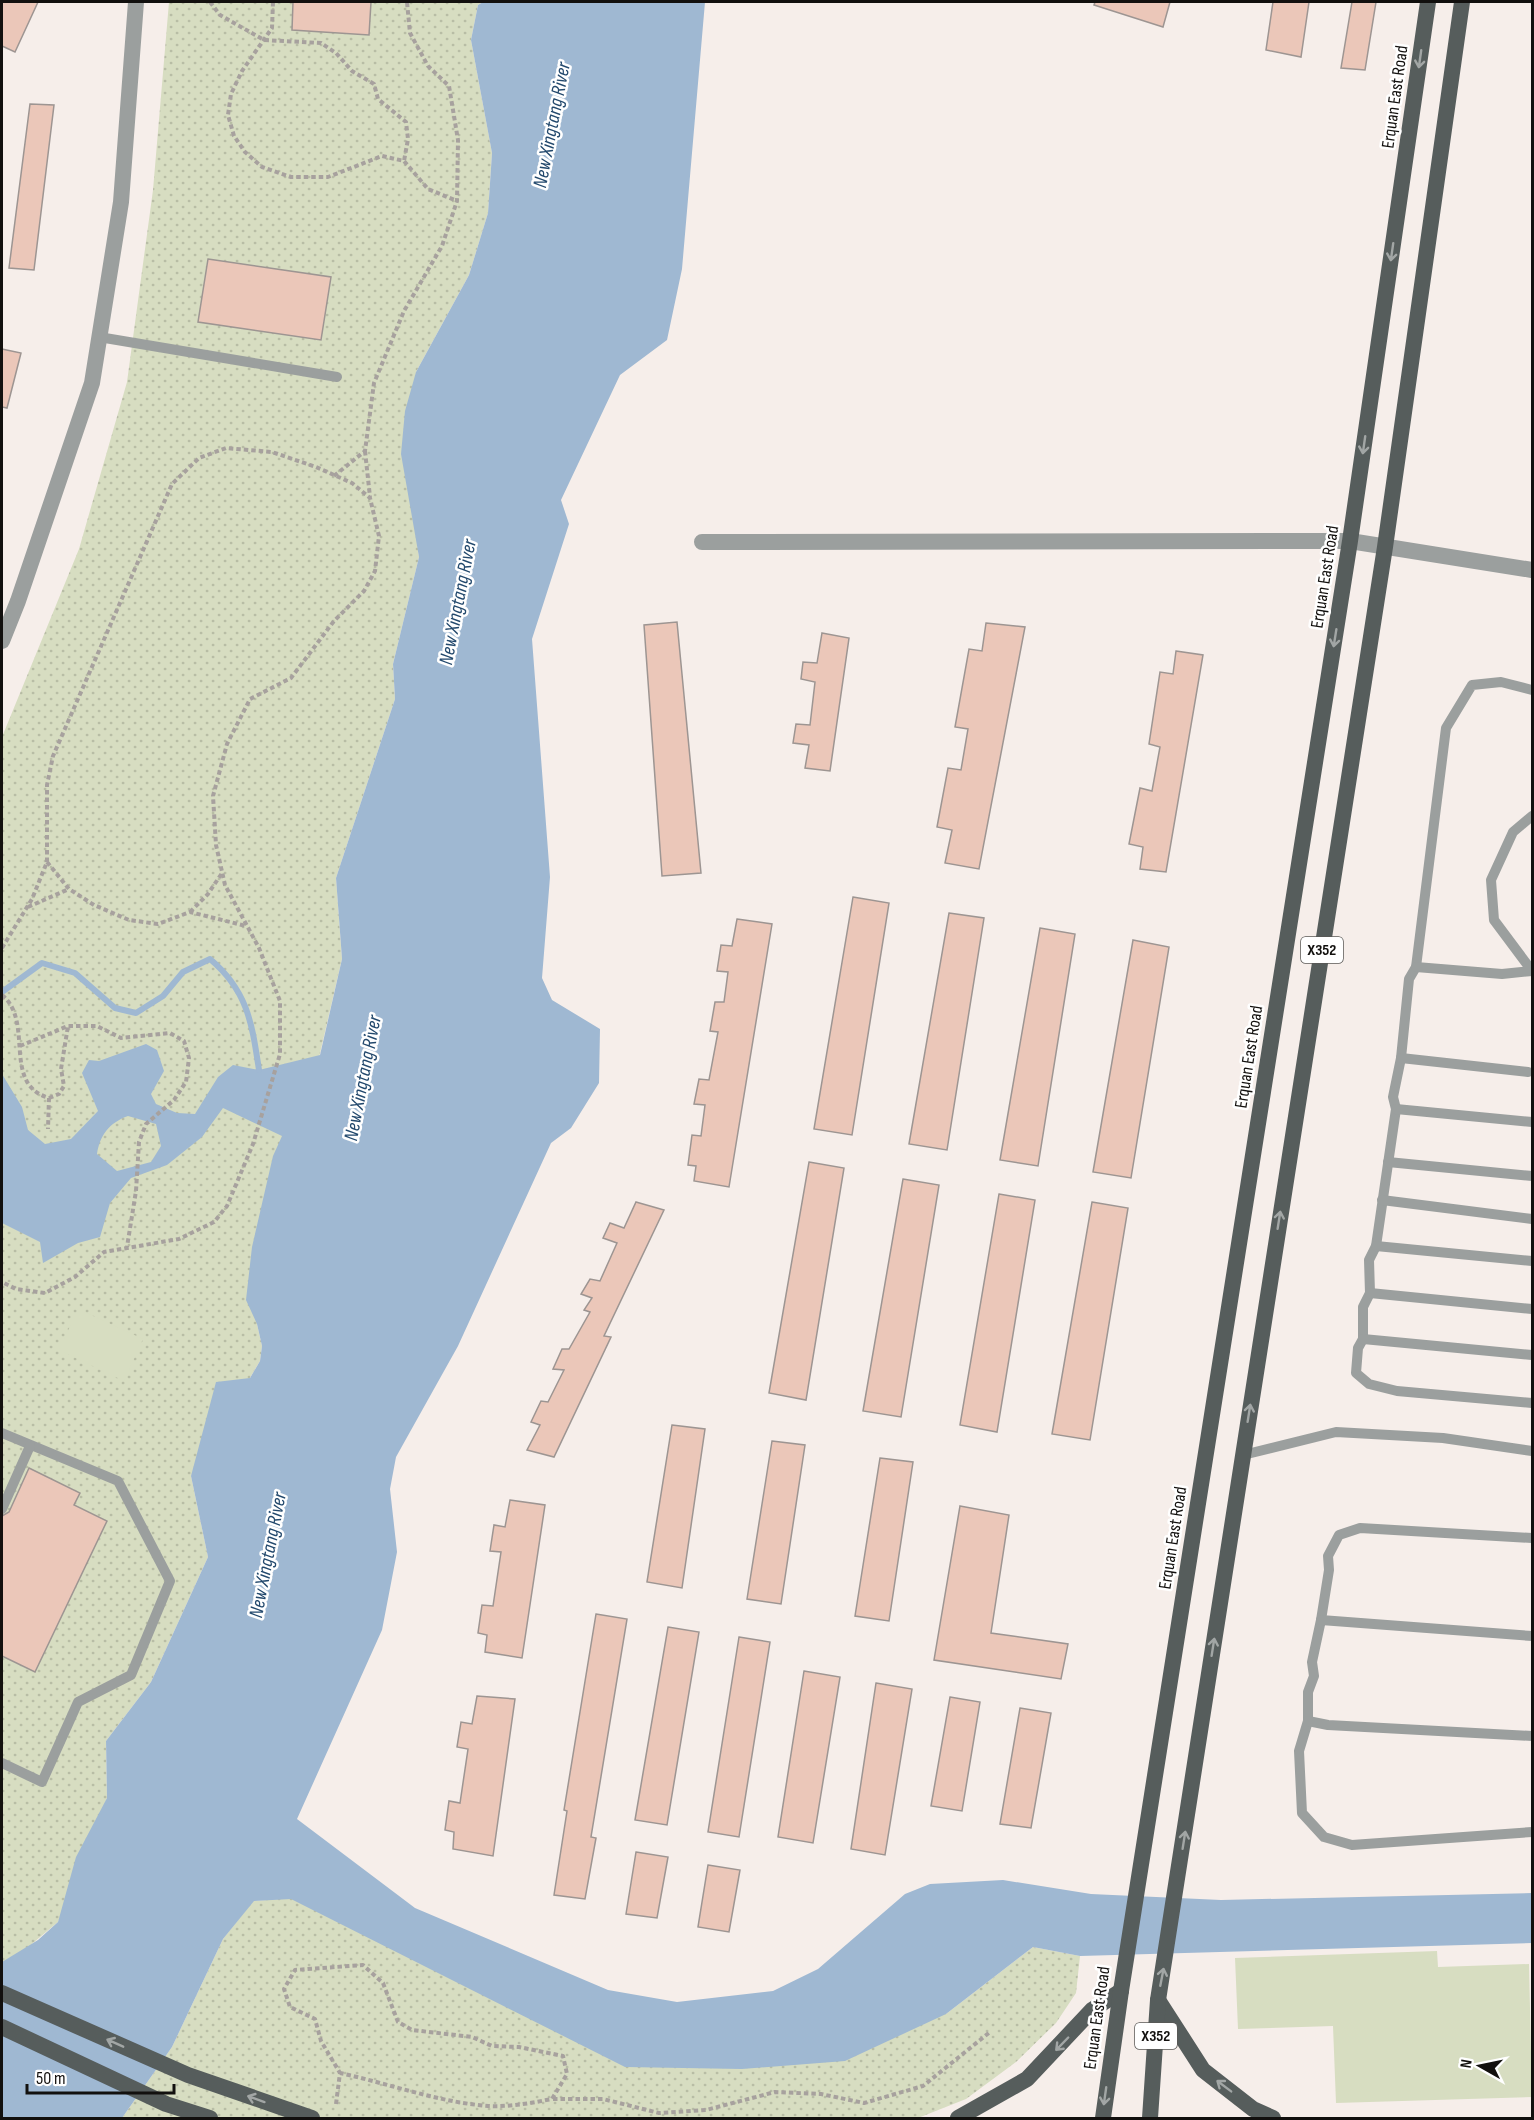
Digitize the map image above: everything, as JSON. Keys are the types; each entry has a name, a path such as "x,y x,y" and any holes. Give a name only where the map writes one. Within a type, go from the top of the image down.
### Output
{"main road":[{"name":"Erquan East Road","path":"1103,2118 1120,1991 1350,541 1428,2"},
{"name":"X352","path":"1150,2118 1158,2001 1385,547 1462,2"},
{"path":"958,2118 1027,2079 1092,2010 1120,1991"},
{"path":"2,1993 188,2075 312,2118"},
{"path":"1158,2001 1203,2070 1253,2109 1273,2118"},
{"path":"2,2027 166,2104 210,2118"}],"street":[{"path":"2,641 18,602 92,383 122,202 135,2"},
{"path":"702,542 1350,541 1533,570"}],"lane":[{"path":"99,337 337,377"},
{"path":"1533,690 1501,682 1472,685 1446,728 1416,966 1409,979 1401,1058 1393,1097 1396,1109 1376,1246 1369,1260 1370,1293 1363,1307 1363,1339 1358,1348 1356,1373 1369,1384 1396,1391 1533,1403"},
{"path":"1416,966 1502,974 1532,971 1494,920 1491,880 1513,832 1533,816"},
{"path":"1401,1058 1528,1072"},
{"path":"1396,1109 1533,1122"},
{"path":"1388,1162 1533,1176"},
{"path":"1382,1200 1533,1219"},
{"path":"1376,1246 1533,1261"},
{"path":"1370,1293 1533,1308"},
{"path":"1363,1339 1533,1355"},
{"path":"1243,1455 1336,1432 1443,1438 1533,1451"},
{"path":"2,1433 118,1481 170,1581 131,1675 78,1702 42,1782 2,1763"},
{"path":"2,1509 30,1446"},
{"path":"1533,1538 1360,1528 1339,1535 1328,1556 1329,1570 1321,1620 1311,1662 1314,1676 1308,1692 1308,1721 1299,1751 1302,1813 1324,1837 1352,1845 1533,1832"},
{"path":"1321,1620 1533,1636"},
{"path":"1308,1721 1329,1725 1533,1736"}],"path":[{"path":"210,2 220,15 264,40 321,43 336,52 352,71 374,84 378,99 406,123 408,139 404,161"},
{"path":"273,2 272,28 242,71 231,94 228,115 234,136 245,152 262,167 291,177 328,177 382,156 404,161 428,189 457,201"},
{"path":"2,1282 16,1288 45,1293 75,1277 104,1252 180,1239 214,1222 227,1206 254,1144 280,1054 280,1001 247,926 225,885 216,845 213,796 227,744 250,699 291,678 334,621 364,591 375,571 379,536 370,498 365,451 374,383 404,311 442,246 457,201 458,140 449,86 428,66 410,33 407,2"},
{"path":"2,948 27,908 47,862 47,785 53,756 172,484 199,458 226,448 272,452 352,483 370,498"},
{"path":"334,476 365,451"},
{"path":"47,862 69,889 94,905 129,920 158,924 189,912 208,894 222,872"},
{"path":"27,908 69,889"},
{"path":"189,912 247,926"},
{"path":"2,995 8,1000 19,1028 22,1076 38,1094 49,1098 59,1094 64,1086 60,1069 68,1026"},
{"path":"20,1046 68,1026 97,1026 121,1038 170,1033 184,1041 189,1058 186,1082 174,1100 146,1124 139,1142 136,1191 127,1247"},
{"path":"48,1129 49,1098"},
{"path":"336,2104 340,2073 321,2041 315,2019 290,2007 284,1989 295,1970 363,1965 383,1983 398,2022 412,2030 472,2037 492,2046 519,2047 563,2056 567,2073 552,2099"},
{"path":"340,2073 431,2098 489,2106 516,2105 552,2099 603,2099 659,2113 706,2110 775,2092 821,2094 864,2103 923,2086 990,2032"}],"green space":[{"path":"169,2 483,2 478,5 471,40 492,153 488,213 469,275 416,372 414,514 419,557 393,664 395,699 336,878 342,959 257,1324 262,1346 260,1361 191,1476 208,1557 151,1682 106,1741 107,1798 58,1922 2,1969 2,737 79,549 127,382 153,190"},
{"path":"78,1309 143,1339 124,1381 59,1350"},
{"path":"291,1898 498,2002 946,2014 1033,1947 1080,1956 1076,1993 1056,2023 1016,2062 966,2099 918,2118 122,2118 172,2047 223,1939 253,1901"},
{"path":"1437,1951 1438,1967 1529,1964 1532,2097 1336,2103 1333,2026 1238,2029 1235,1958"}],"water":[{"name":"New Xingtang River","path":"483,2 705,2 682,269 667,340 620,375 561,500 569,524 532,639 550,877 542,978 552,1000 600,1029 599,1083 571,1128 551,1143 458,1346 396,1457 390,1489 397,1552 382,1630 297,1819 415,1908 608,1990 677,2002 773,1991 818,1969 905,1894 930,1884 1003,1880 1091,1894 1221,1900 1532,1893 1532,1943 1080,1956 1033,1947 946,2014 845,2061 742,2069 625,2067 291,1899 254,1901 223,1939 172,2047 122,2118 2,2118 2,1962 38,1940 58,1922 76,1857 107,1798 106,1741 151,1682 208,1557 191,1476 216,1382 250,1378 260,1361 262,1346 257,1324 246,1300 252,1247 273,1156 282,1136 223,1108 202,1137 167,1165 131,1178 110,1203 100,1237 78,1243 43,1263 40,1242 2,1223 2,1074 22,1107 28,1130 45,1144 71,1139 98,1111 82,1073 89,1060 99,1061 146,1044 157,1050 164,1071 151,1094 156,1104 177,1113 195,1114 218,1077 233,1065 259,1070 320,1055 342,959 336,878 395,699 393,664 419,557 401,454 405,411 416,372 469,275 488,213 492,153 471,40 478,5","holes":["128,1116 156,1124 161,1146 151,1162 117,1171 97,1154 106,1130 121,1119"]}],"building":[{"path":"2,2 38,2 15,52 2,46"},
{"path":"293,2 371,2 369,35 292,30"},
{"path":"1095,2 1170,2 1163,27 1094,5"},
{"path":"1273,2 1309,2 1301,57 1266,50"},
{"path":"1352,2 1376,2 1365,70 1341,68"},
{"path":"30,104 54,105 34,270 9,268"},
{"path":"208,259 331,277 321,340 198,322"},
{"path":"2,349 21,353 7,408 2,407"},
{"path":"677,622 701,873 662,876 644,625"},
{"path":"986,623 1025,627 979,869 945,863 952,830 937,827 948,768 961,770 968,729 955,727 969,649 982,651"},
{"path":"822,633 849,638 830,771 805,768 809,745 793,743 796,724 810,725 815,682 801,679 803,662 817,663"},
{"path":"1176,651 1203,655 1166,872 1140,869 1143,847 1129,844 1140,788 1152,791 1160,747 1149,744 1160,672 1173,674"},
{"path":"853,897 889,903 852,1135 814,1129"},
{"path":"949,913 984,918 947,1150 909,1144"},
{"path":"737,919 772,924 729,1187 694,1181 696,1166 688,1165 692,1135 701,1136 705,1105 694,1104 699,1079 709,1080 718,1032 710,1031 715,1002 724,1002 728,972 717,971 721,945 732,946"},
{"path":"1040,928 1075,934 1038,1166 1000,1160"},
{"path":"1133,940 1169,947 1131,1178 1093,1172"},
{"path":"809,1162 844,1168 806,1400 769,1393"},
{"path":"903,1179 939,1185 901,1417 863,1411"},
{"path":"999,1194 1035,1200 997,1432 960,1425"},
{"path":"636,1202 664,1210 604,1336 611,1337 554,1457 527,1450 540,1425 531,1422 541,1401 548,1402 564,1370 553,1369 562,1349 569,1349 590,1312 584,1310 592,1298 581,1294 590,1279 600,1281 617,1243 603,1238 610,1223 624,1228"},
{"path":"1092,1202 1128,1208 1090,1440 1052,1434"},
{"path":"672,1425 705,1429 682,1588 647,1582"},
{"path":"772,1441 805,1445 781,1604 747,1599"},
{"path":"880,1458 913,1462 889,1621 855,1616"},
{"path":"29,1468 80,1493 74,1505 107,1521 35,1672 2,1656 2,1516 9,1512"},
{"path":"510,1500 545,1505 522,1658 485,1652 487,1635 478,1633 482,1605 493,1606 501,1552 490,1551 494,1525 505,1527"},
{"path":"960,1506 1009,1515 991,1633 1068,1644 1061,1679 934,1660"},
{"path":"596,1614 627,1619 591,1837 596,1838 585,1899 554,1895 567,1811 564,1810"},
{"path":"668,1627 699,1632 667,1825 635,1820"},
{"path":"739,1637 770,1642 739,1837 708,1832"},
{"path":"804,1671 840,1677 813,1843 778,1837"},
{"path":"876,1683 912,1689 885,1855 851,1849"},
{"path":"477,1696 515,1699 493,1856 453,1849 454,1832 445,1830 449,1801 460,1803 468,1749 457,1747 461,1722 472,1724"},
{"path":"950,1697 980,1702 962,1811 931,1806"},
{"path":"1020,1708 1051,1713 1031,1828 1000,1824"},
{"path":"636,1852 668,1857 657,1918 626,1914"},
{"path":"708,1865 740,1870 729,1932 698,1927"}],"waterway":[{"path":"2,992 42,963 75,973 115,1008 136,1013 163,996 183,972 210,959 233,983 246,1009 259,1070"}]}
